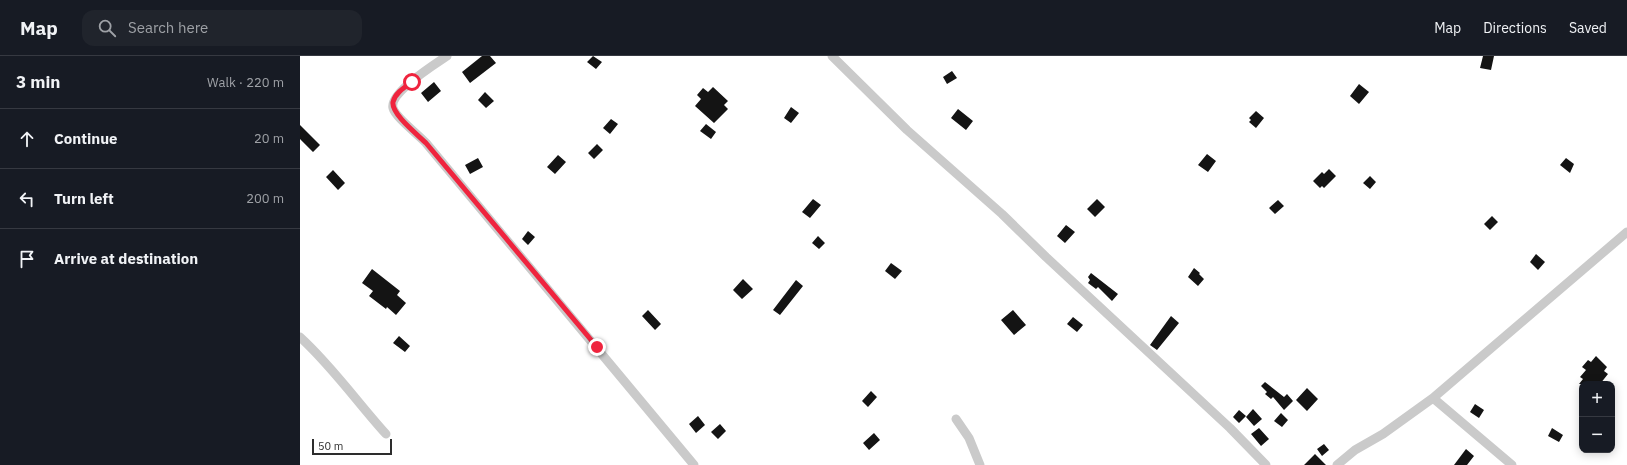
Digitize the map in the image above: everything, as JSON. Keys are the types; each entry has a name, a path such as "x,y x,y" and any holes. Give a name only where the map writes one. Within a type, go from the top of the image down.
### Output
{"street":[{"path":"447,56 425,71 397,95 393,101 393,107 396,114 426,143 694,465"},
{"path":"832,56 907,130 1002,214 1046,258 1230,428 1266,465"},
{"path":"1337,465 1355,450 1383,434 1434,398 1626,235"},
{"path":"300,337 332,370 365,411 386,434"},
{"path":"1434,398 1512,465"},
{"path":"956,419 970,438 980,465"}],"building":[{"path":"482,56 490,56 496,63 470,83 462,72"},
{"path":"593,56 602,62 596,69 587,62"},
{"path":"1483,56 1494,56 1491,70 1480,68"},
{"path":"952,71 957,78 947,84 943,77"},
{"path":"434,82 441,91 428,102 421,93"},
{"path":"1359,84 1369,92 1359,104 1350,96"},
{"path":"713,87 728,101 724,105 728,109 714,123 695,106 701,99 697,95 703,88 708,92"},
{"path":"485,92 494,101 486,108 478,100"},
{"path":"791,107 799,113 791,123 784,118"},
{"path":"958,109 973,121 966,130 951,118"},
{"path":"1256,111 1264,118 1256,128 1249,122 1251,120 1249,118"},
{"path":"611,119 618,124 610,134 603,128"},
{"path":"706,124 716,132 711,139 700,131"},
{"path":"300,125 320,145 313,152 300,139"},
{"path":"597,144 603,150 594,159 588,153"},
{"path":"1207,154 1216,161 1208,172 1198,165"},
{"path":"558,155 566,162 555,174 547,167"},
{"path":"478,158 483,167 470,174 465,165"},
{"path":"1566,158 1574,164 1570,173 1560,165"},
{"path":"1329,169 1336,176 1324,188 1322,186 1320,188 1313,181 1322,172 1324,174"},
{"path":"333,170 345,183 338,190 326,177"},
{"path":"1370,176 1376,182 1370,189 1363,183"},
{"path":"813,199 821,205 810,218 802,212"},
{"path":"1097,199 1105,207 1095,217 1087,209"},
{"path":"1278,200 1284,206 1275,214 1269,208"},
{"path":"1492,216 1498,222 1490,230 1484,224"},
{"path":"1066,225 1075,232 1065,243 1057,236"},
{"path":"528,231 535,237 528,245 522,239"},
{"path":"818,236 825,243 819,249 812,243"},
{"path":"1536,254 1545,262 1538,270 1530,262"},
{"path":"891,263 902,271 895,279 885,271"},
{"path":"1194,268 1204,279 1198,286 1188,277"},
{"path":"372,269 400,291 397,295 406,303 396,315 387,307 386,309 369,296 373,291 362,283"},
{"path":"1091,273 1118,294 1112,301 1098,287 1096,289 1088,283 1090,280 1088,277"},
{"path":"743,279 753,289 742,299 733,290"},
{"path":"796,280 803,286 780,315 773,310"},
{"path":"648,310 661,324 655,330 642,316"},
{"path":"1013,310 1026,325 1014,335 1001,320"},
{"path":"1171,316 1179,323 1157,350 1150,345"},
{"path":"1073,317 1083,325 1077,332 1067,324"},
{"path":"399,336 410,346 405,352 393,343"},
{"path":"1596,356 1607,367 1604,371 1608,374 1602,381 1581,381 1583,379 1580,377 1586,370 1582,367 1588,360 1591,362"},
{"path":"1265,382 1284,397 1287,394 1293,401 1284,410 1273,397 1271,399 1265,394 1267,392 1261,386"},
{"path":"1307,388 1318,399 1307,411 1296,400"},
{"path":"871,391 877,397 868,407 862,401"},
{"path":"1475,404 1484,410 1479,418 1470,412"},
{"path":"1253,409 1262,419 1254,426 1246,417"},
{"path":"1239,410 1246,416 1239,423 1233,417"},
{"path":"1281,413 1288,420 1282,427 1274,421"},
{"path":"698,416 705,425 696,433 689,424"},
{"path":"720,424 726,431 718,439 711,432"},
{"path":"1259,428 1269,439 1261,446 1251,434"},
{"path":"1552,428 1563,435 1559,442 1548,436"},
{"path":"874,433 880,440 869,450 863,443"},
{"path":"1324,444 1329,450 1322,456 1317,449"},
{"path":"1466,449 1474,456 1467,465 1454,465"},
{"path":"1315,454 1326,465 1304,465"}],"route":[{"path":"412,82 403,89 393,101 393,107 396,114 426,143 597,347"}]}
